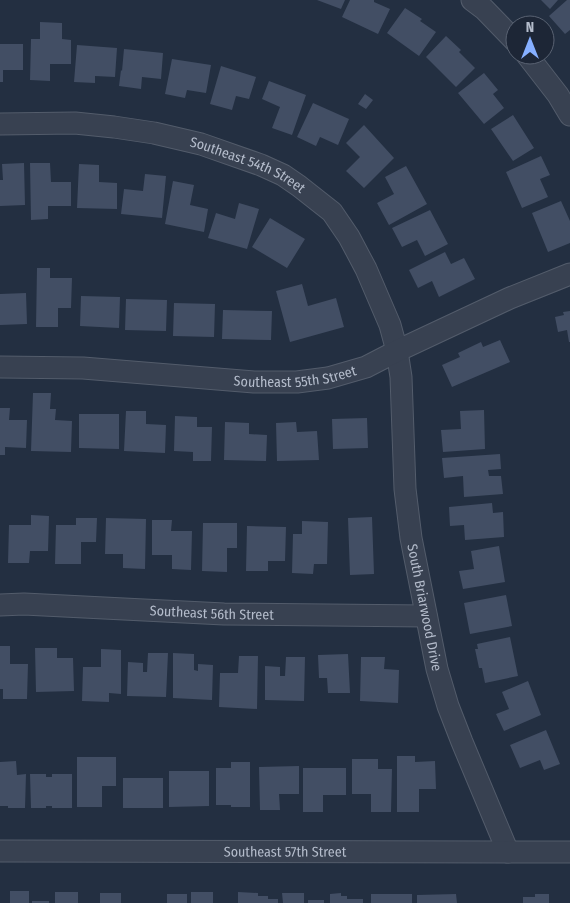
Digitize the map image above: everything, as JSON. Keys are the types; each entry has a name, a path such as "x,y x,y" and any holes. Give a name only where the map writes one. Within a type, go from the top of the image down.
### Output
{"street":[{"path":"472,0 484,9 505,31"},
{"path":"537,65 564,91 570,114"},
{"name":"Southeast 54th Street","path":"0,124 75,123 154,133 201,144 261,165 283,175 332,212 349,237 366,269 390,325 397,351"},
{"name":"Southeast 55th Street","path":"0,367 83,368 254,382 298,382 328,378 366,367 510,298 570,274"},
{"name":"South Briarwood Drive","path":"397,351 401,377 405,489 411,538 437,669 448,706 508,852"},
{"name":"Southeast 56th Street","path":"0,604 224,614 426,616"},
{"name":"Southeast 57th Street","path":"0,851 570,852"}],"building":[{"path":"317,0 345,0 341,9"},
{"path":"350,0 374,0 374,2 390,9 378,34 342,17"},
{"path":"541,0 558,0 550,9"},
{"path":"567,0 570,0 570,30 565,34 555,23 555,15 550,15"},
{"path":"405,8 422,19 420,21 436,32 419,56 387,33"},
{"path":"40,22 62,23 62,39 71,40 71,64 50,64 50,81 30,80 31,39 40,39"},
{"path":"446,36 461,50 459,52 475,68 456,87 426,57"},
{"path":"0,44 23,44 23,70 3,70 3,82 0,82"},
{"path":"77,45 117,48 115,77 95,76 95,83 74,82"},
{"path":"124,49 163,53 161,79 142,77 141,89 119,86"},
{"path":"172,59 211,65 206,93 187,90 185,98 165,94"},
{"path":"221,66 256,77 249,99 236,96 232,110 210,104"},
{"path":"484,73 498,90 493,94 504,108 484,124 458,93"},
{"path":"269,81 306,95 292,135 272,128 280,107 262,99"},
{"path":"365,94 373,100 366,109 358,104"},
{"path":"313,103 349,119 338,145 320,137 316,146 297,137"},
{"path":"513,115 534,148 513,161 491,129"},
{"path":"364,125 394,158 364,188 346,171 360,157 346,143"},
{"path":"541,156 550,175 540,179 548,197 522,208 506,172"},
{"path":"24,163 25,205 0,206 0,180 3,180 2,164"},
{"path":"30,163 50,163 51,182 71,182 71,206 48,206 48,219 31,220"},
{"path":"79,164 99,165 99,182 117,183 117,209 77,208"},
{"path":"406,166 427,204 389,225 377,203 394,194 385,177"},
{"path":"145,174 166,176 162,218 121,214 124,189 143,191"},
{"path":"173,181 194,185 190,205 208,209 204,232 165,224"},
{"path":"561,201 570,221 570,243 548,252 532,213"},
{"path":"239,203 259,209 247,249 208,238 216,213 235,219"},
{"path":"430,210 448,244 425,256 417,240 402,247 392,228"},
{"path":"270,218 305,239 287,268 252,247"},
{"path":"445,252 451,264 464,258 475,279 439,297 432,281 418,288 409,270"},
{"path":"37,268 50,268 50,278 72,278 71,308 58,308 58,327 36,327"},
{"path":"302,284 308,306 336,298 344,327 290,342 276,291"},
{"path":"26,293 27,324 0,325 0,294"},
{"path":"81,296 120,297 119,328 80,326"},
{"path":"126,299 167,300 166,331 125,330"},
{"path":"174,303 215,304 214,337 173,336"},
{"path":"223,310 272,311 271,340 222,339"},
{"path":"570,311 569,342 567,330 558,332 555,317 564,315 563,312"},
{"path":"500,340 510,362 452,387 442,365 460,357 458,353 481,342 483,347"},
{"path":"33,393 51,393 50,409 56,409 55,420 72,421 71,452 31,451"},
{"path":"0,408 10,408 9,420 27,420 26,448 5,447 5,455 0,455"},
{"path":"484,410 485,449 443,452 441,430 461,429 460,411"},
{"path":"126,411 146,411 146,424 166,425 165,453 124,451"},
{"path":"79,414 119,414 119,449 79,448"},
{"path":"175,416 197,417 197,427 212,427 211,461 193,461 193,452 174,451"},
{"path":"367,418 368,448 333,449 332,419"},
{"path":"225,422 249,423 249,434 267,435 266,461 224,460"},
{"path":"296,422 297,432 317,431 319,460 277,461 276,423"},
{"path":"500,454 501,469 488,470 489,476 501,476 503,494 464,497 463,476 444,478 442,458"},
{"path":"492,503 493,513 503,512 504,537 465,540 464,525 450,526 449,507"},
{"path":"31,515 49,516 48,551 30,551 29,563 8,563 9,525 31,525"},
{"path":"372,517 374,574 350,575 348,518"},
{"path":"76,518 97,518 96,542 81,542 81,564 55,564 56,525 76,525"},
{"path":"106,518 146,519 145,569 123,568 123,554 105,554"},
{"path":"152,520 172,520 171,531 192,531 191,570 172,569 172,555 152,555"},
{"path":"302,521 328,522 327,564 314,564 313,574 292,573 293,534 302,534"},
{"path":"203,523 237,523 237,548 227,548 227,572 202,571"},
{"path":"247,526 286,527 285,561 268,561 268,571 246,571"},
{"path":"499,546 505,582 463,589 459,571 474,569 471,551"},
{"path":"506,595 512,626 470,634 464,603"},
{"path":"510,637 518,676 485,683 482,668 479,668 475,649 478,649 477,644"},
{"path":"0,646 10,646 10,664 28,664 27,699 3,699 3,689 0,689"},
{"path":"35,648 57,648 57,658 73,658 74,691 36,692"},
{"path":"101,649 121,650 121,694 109,693 109,702 82,701 83,667 101,667"},
{"path":"148,653 168,653 166,697 127,696 128,662 143,663 143,672 147,672"},
{"path":"173,653 194,654 194,670 198,671 198,664 213,665 212,700 173,698"},
{"path":"348,654 350,693 328,693 327,678 319,678 318,655"},
{"path":"239,656 258,656 257,709 219,707 220,673 238,673"},
{"path":"286,657 305,657 304,701 265,700 265,666 280,667 280,676 285,676"},
{"path":"361,657 385,657 384,669 399,670 398,703 360,701"},
{"path":"528,681 541,715 504,731 496,714 509,709 502,692"},
{"path":"546,730 560,764 544,770 540,760 520,768 510,745"},
{"path":"397,756 415,756 415,762 435,761 436,789 419,789 419,812 397,812"},
{"path":"77,757 116,757 116,786 102,786 102,807 77,807"},
{"path":"352,759 378,759 378,769 392,769 391,812 371,812 371,794 352,794"},
{"path":"16,761 17,775 26,774 25,808 0,806 0,762"},
{"path":"231,762 250,762 250,807 216,805 216,768 231,768"},
{"path":"299,766 299,794 279,794 280,810 260,810 259,767"},
{"path":"303,768 346,768 346,795 323,795 323,812 303,812"},
{"path":"169,771 209,771 209,806 169,807"},
{"path":"30,774 46,774 46,777 52,777 52,774 72,774 72,808 52,808 52,806 46,806 46,808 31,808"},
{"path":"123,778 163,778 163,808 123,808"},
{"path":"10,891 29,891 29,903 10,903"},
{"path":"55,892 78,892 78,903 55,903"},
{"path":"191,892 213,892 213,903 191,903"},
{"path":"238,892 258,893 258,896 268,896 268,899 278,899 278,903 238,903"},
{"path":"100,893 121,893 121,903 100,903"},
{"path":"282,893 304,893 304,903 283,903"},
{"path":"341,893 341,896 347,896 347,899 363,899 363,903 330,903 330,894"},
{"path":"167,894 187,894 187,903 167,903"},
{"path":"371,894 412,894 412,903 371,903"},
{"path":"456,894 457,903 417,903 417,895"},
{"path":"535,894 549,894 549,903 523,903 523,897 535,897"},
{"path":"308,900 324,900 324,903 308,903"},
{"path":"32,901 49,901 49,903 32,903"}]}
